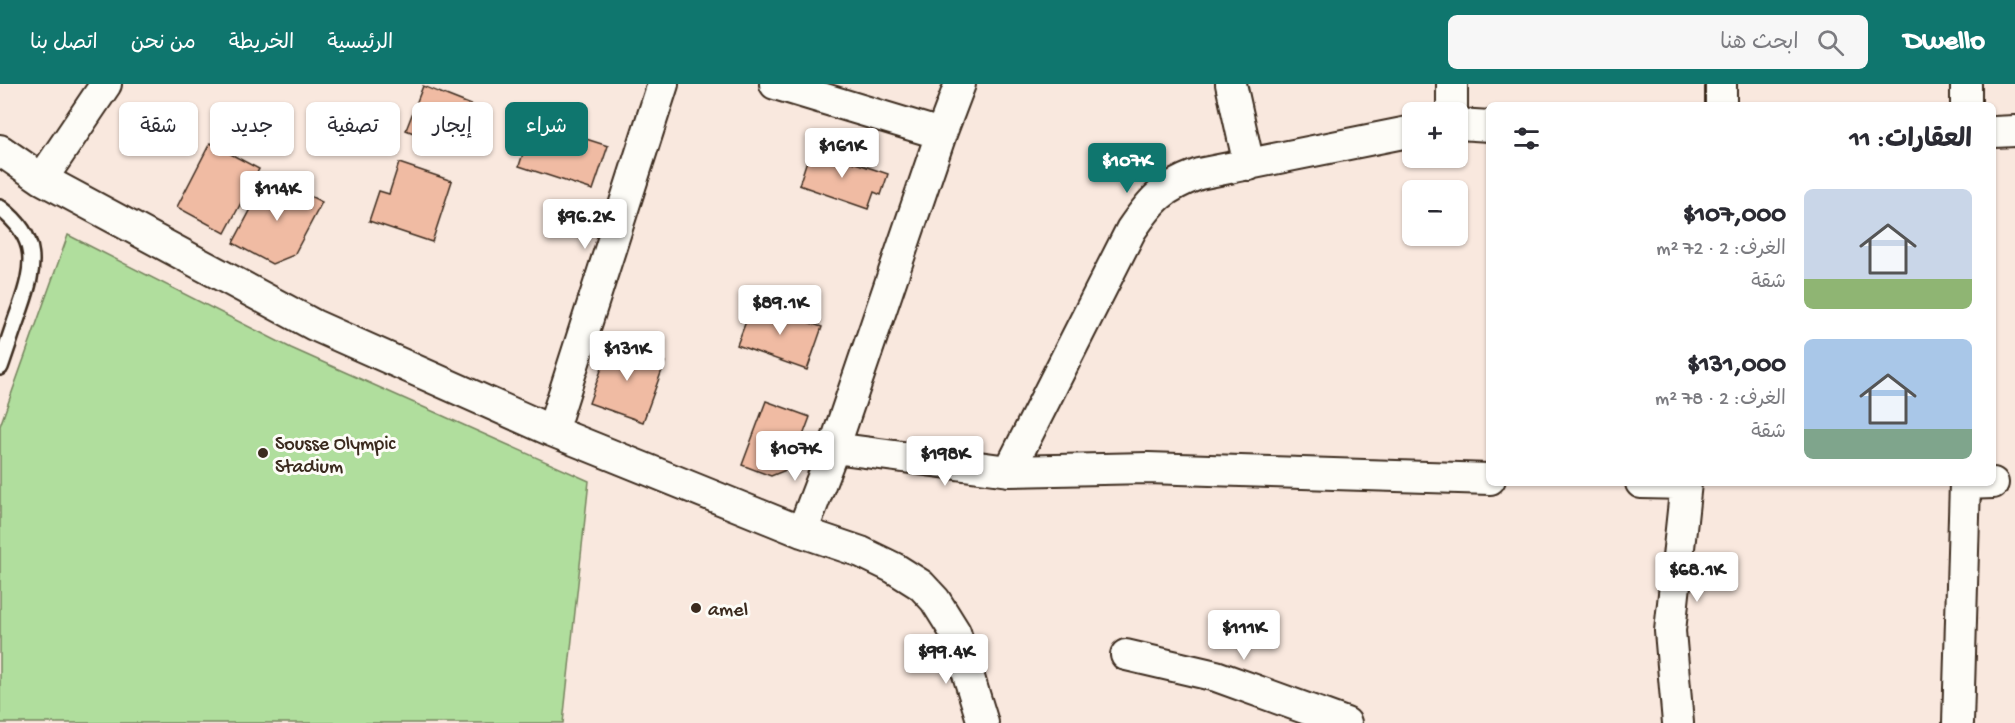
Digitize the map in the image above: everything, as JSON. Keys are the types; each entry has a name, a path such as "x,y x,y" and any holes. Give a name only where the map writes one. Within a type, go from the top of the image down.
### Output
{"street":[{"path":"42,179 106,84"},
{"path":"552,431 663,84"},
{"path":"775,84 941,134"},
{"path":"802,532 834,448 960,84"},
{"path":"1231,84 1249,165"},
{"path":"1452,84 1452,102"},
{"path":"1720,102 1721,84"},
{"path":"1966,84 1966,102"},
{"path":"1468,125 1486,126"},
{"path":"1996,132 2015,131"},
{"path":"1009,471 1131,230 1150,203 1174,184 1199,174 1402,133"},
{"path":"0,150 42,179 314,325 552,431 802,532 861,552 894,568 921,585 935,600 955,632 983,723"},
{"path":"834,448 1009,471 1148,468 1486,479"},
{"path":"1996,483 2015,483"},
{"path":"1678,723 1670,631 1686,486"},
{"path":"1958,723 1965,486"},
{"path":"1125,655 1216,676 1346,723"}],"lane":[{"path":"0,208 21,227 30,245 32,265 29,284 0,367"}],"green space":[{"name":"Sousse Olympic Stadium","path":"68,235 291,348 589,481 563,723 0,723 0,426"}],"building":[{"path":"423,86 464,102 417,102"},
{"path":"412,114 412,132 406,130"},
{"path":"588,140 608,146 593,190 519,166 522,156 588,156"},
{"path":"210,143 210,156 234,156 259,169 225,233 177,207"},
{"path":"811,148 888,174 881,195 874,192 868,209 799,185"},
{"path":"399,163 452,181 432,242 369,221 379,191 389,194"},
{"path":"269,175 322,202 294,255 272,264 233,243"},
{"path":"753,303 822,327 807,370 737,345"},
{"path":"611,343 665,362 643,422 589,403"},
{"path":"766,401 810,417 791,468 771,476 742,465"}],"place":[{"name":"Sousse Olympic Stadium","path":"263,453"},
{"name":"amel","path":"696,608"}]}
